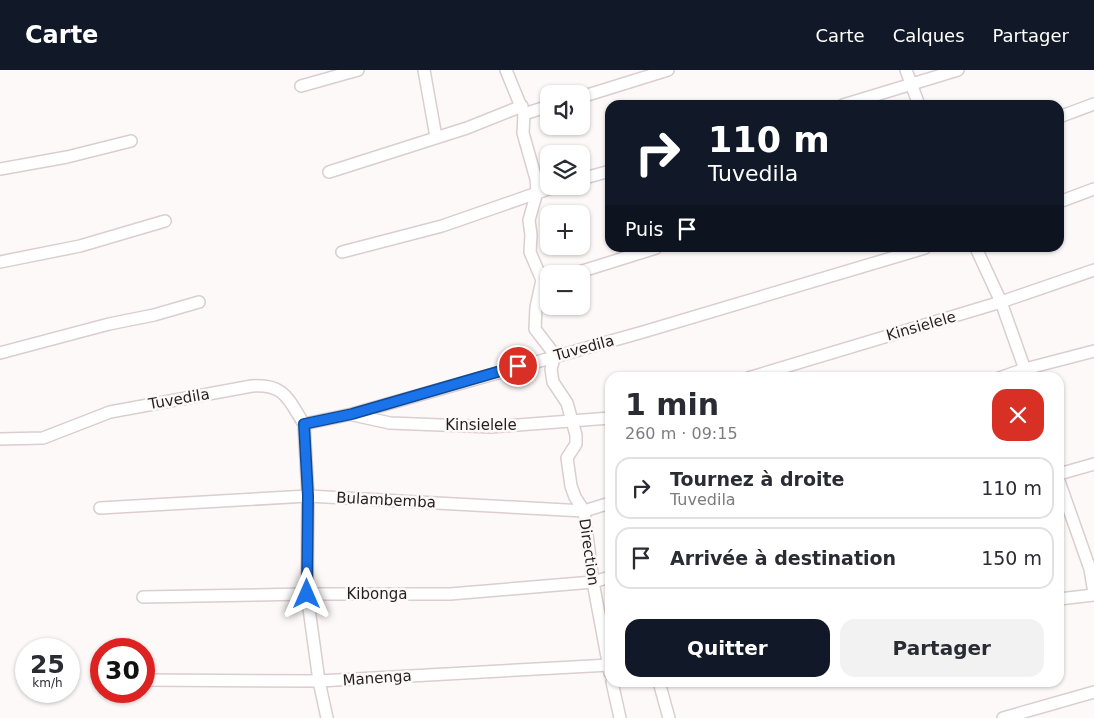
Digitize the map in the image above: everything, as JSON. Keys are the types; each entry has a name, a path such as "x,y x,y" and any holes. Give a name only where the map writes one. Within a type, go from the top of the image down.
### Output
{"street":[{"path":"301,86 358,70"},
{"path":"424,70 436,137"},
{"path":"506,70 523,110 523,133 528,158 536,179 537,192 529,220 531,235 530,252 542,280 536,307 535,329 555,355"},
{"path":"590,94 668,70"},
{"path":"906,70 917,100"},
{"path":"859,100 958,70"},
{"path":"1064,115 1094,104"},
{"path":"329,172 523,110 540,107"},
{"path":"0,169 67,157 131,141"},
{"path":"590,177 605,172"},
{"path":"1064,200 1094,189"},
{"path":"342,252 442,226 486,212 540,191"},
{"path":"0,262 80,246 165,221"},
{"path":"590,269 643,252"},
{"name":"Tuvedila","path":"0,439 43,438 110,412 266,385 275,387 282,392 304,424 352,414 662,326 912,252"},
{"path":"978,252 1001,302 1027,372"},
{"name":"Kinsielele","path":"768,372 1001,302 1094,270"},
{"path":"0,353 199,302"},
{"path":"1030,372 1094,351"},
{"name":"Direction","path":"555,355 551,369 553,382 566,403 576,434 576,444 567,458 570,472 569,479 575,497 584,511 593,582 605,646"},
{"name":"Kinsielele","path":"352,414 390,423 482,426 605,418"},
{"path":"304,424 308,496 307,594 319,682 327,718"},
{"path":"1064,473 1094,464"},
{"path":"1064,494 1092,568 1094,594 1064,598"},
{"name":"Bulambemba","path":"100,508 308,496 584,511 605,505"},
{"name":"Kibonga","path":"143,597 450,594 593,582 605,578"},
{"name":"Manenga","path":"155,680 319,682 605,668"},
{"path":"613,687 620,718"},
{"path":"660,687 669,718"},
{"path":"1003,718 1017,716 1094,692"}],"route":[{"path":"307,594 308,496 304,424 352,414 518,366"}]}
